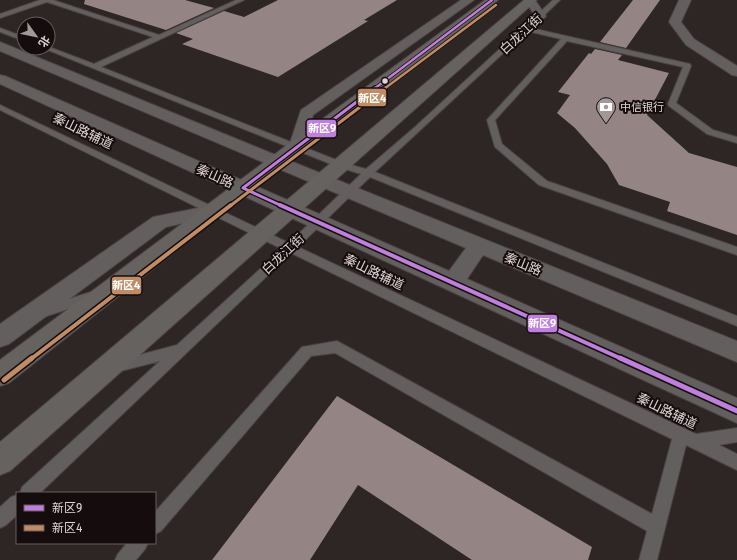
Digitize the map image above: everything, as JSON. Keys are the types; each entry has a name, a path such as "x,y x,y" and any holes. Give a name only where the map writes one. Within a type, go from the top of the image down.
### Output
{"main road":[{"path":"0,375 297,146 492,0"},
{"name":"白龙江街","path":"0,461 530,1"}],"street":[{"path":"297,146 306,113 468,0"},
{"path":"685,0 675,22 690,42 737,72"},
{"path":"530,1 540,16"},
{"name":"秦山路","path":"0,46 322,181 737,352"},
{"name":"秦山路","path":"0,79 737,411"},
{"path":"0,337 160,222 213,211"},
{"path":"452,283 479,245"}],"lane":[{"path":"0,16 47,0 159,37"},
{"path":"94,67 241,0"},
{"name":"白龙江街","path":"29,492 350,192 368,173 418,129 557,0"},
{"path":"526,29 687,66 672,104 710,132 737,140"},
{"path":"0,30 16,36"},
{"path":"566,38 491,120 498,145 543,183 737,251"},
{"path":"56,52 297,146 341,165 368,173 737,321"},
{"name":"秦山路辅道","path":"0,107 213,211 737,462"},
{"path":"26,318 109,291"},
{"path":"156,523 307,351 337,347 657,527"},
{"path":"106,369 181,350"},
{"path":"648,560 657,527 688,438 737,436"},
{"path":"0,519 16,504"},
{"path":"124,560 138,544"}],"building":[{"path":"85,0 185,0 214,8 166,30 84,4"},
{"path":"278,0 397,0 364,20 368,21 278,77 182,44 193,39 176,33 224,11 244,17"},
{"path":"633,0 660,0 626,48 600,42"},
{"path":"595,49 622,55 618,60 669,73 647,115 689,153 737,167 737,235 667,211 670,202 619,185 607,164 575,128 557,113 570,95 558,92 589,53 591,54"},
{"path":"337,396 592,547 588,560 472,560 358,485 310,560 212,560"}],"transit line":[{"name":"新区9","path":"492,0 243,188 737,411"},
{"name":"新区4","path":"4,380 301,151 496,5"}],"place":[{"name":"中信银行","path":"606,124"}]}
